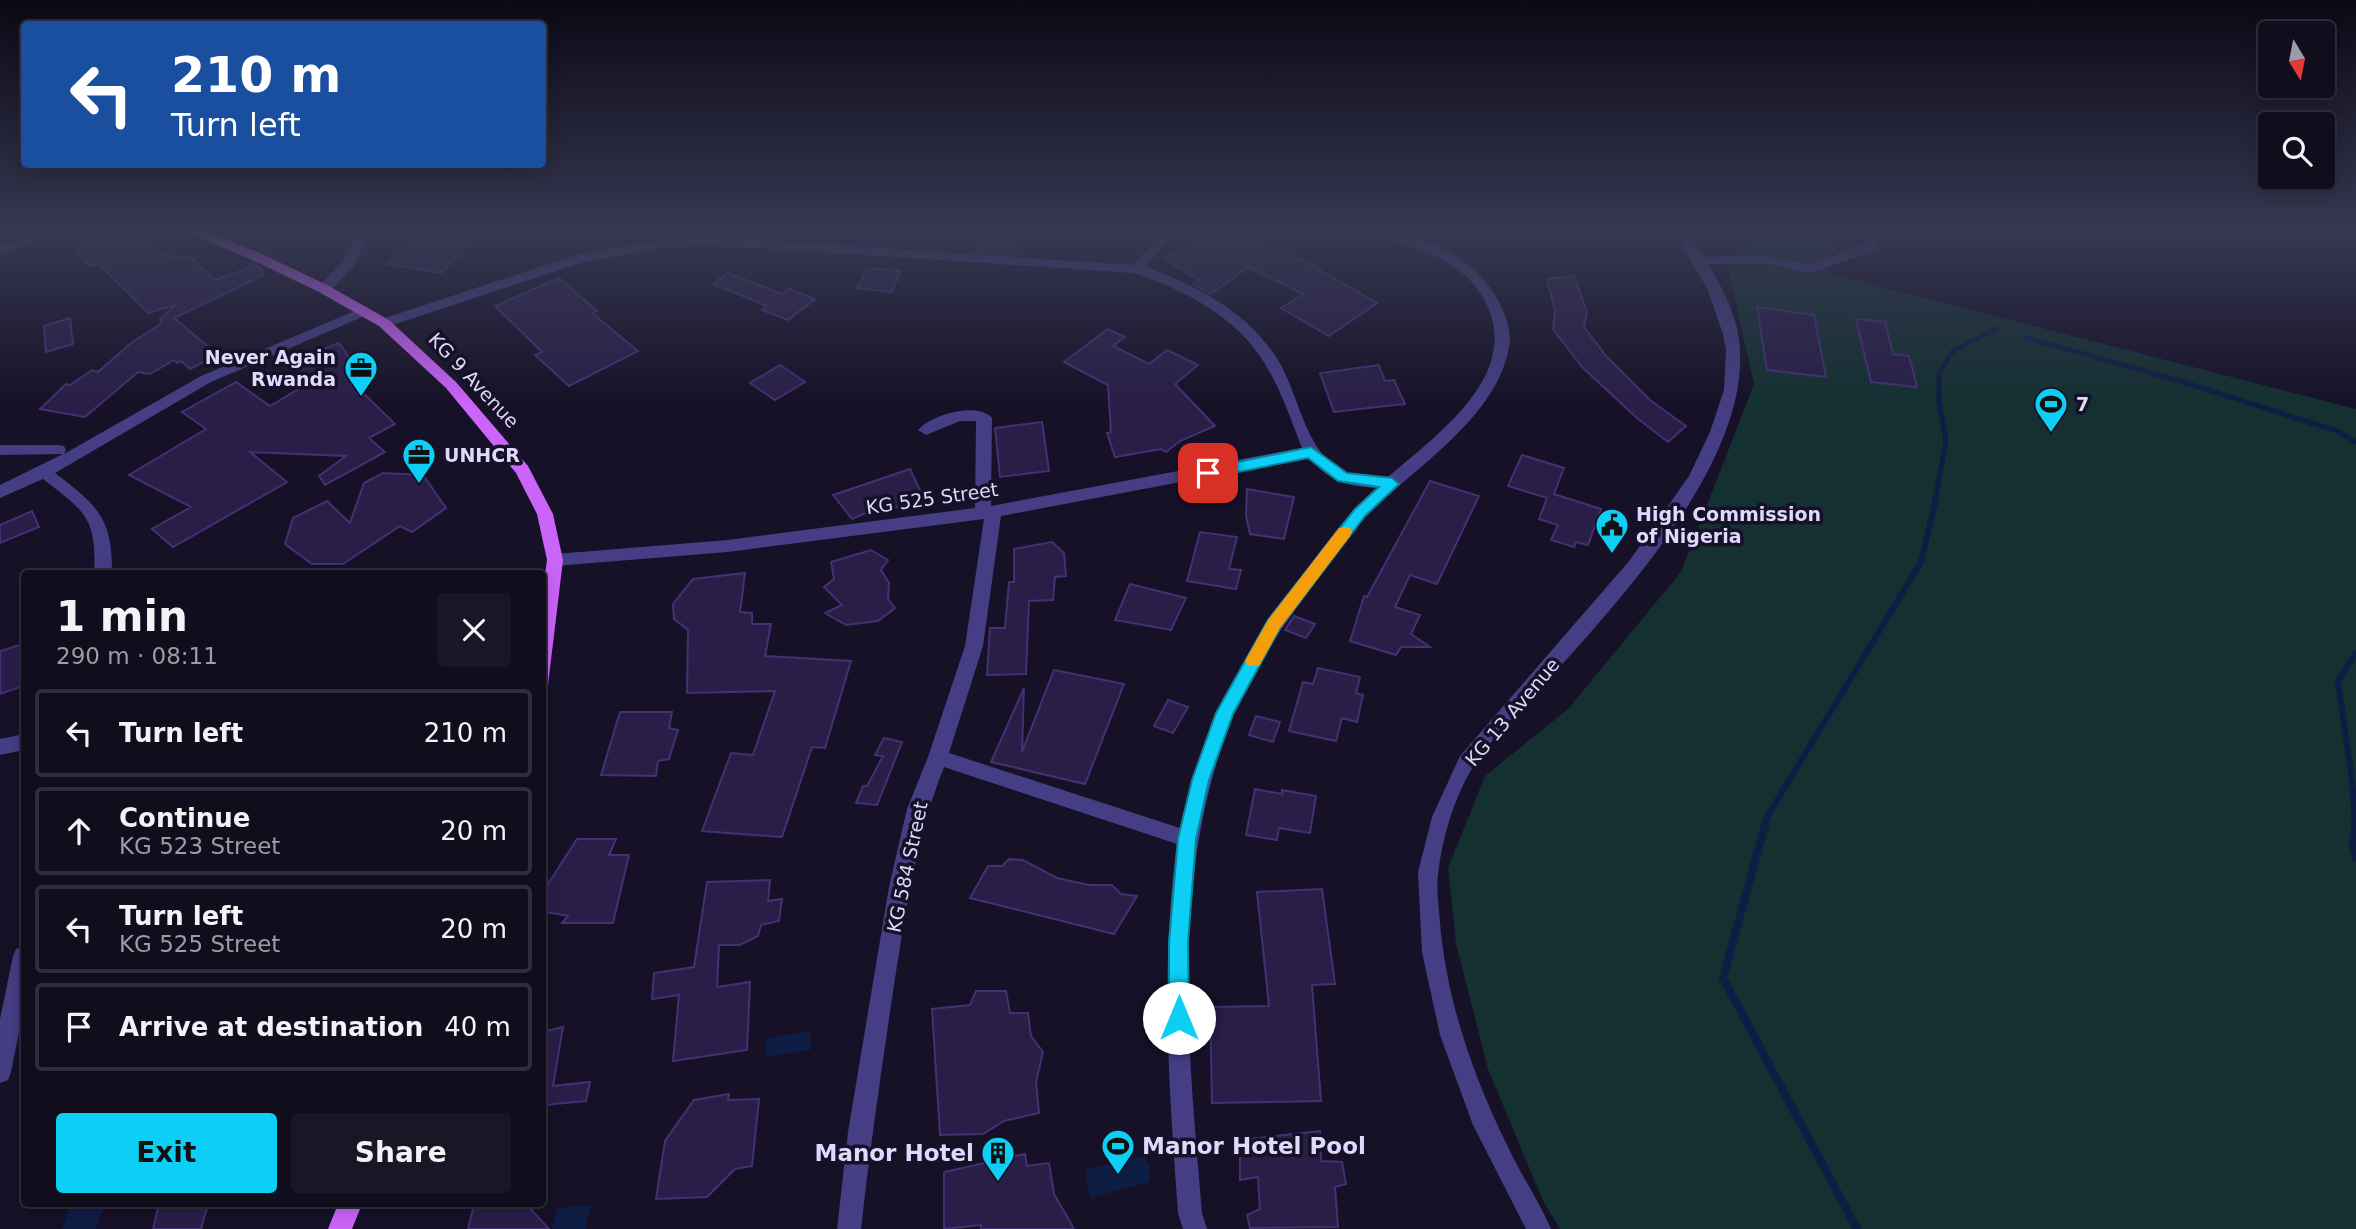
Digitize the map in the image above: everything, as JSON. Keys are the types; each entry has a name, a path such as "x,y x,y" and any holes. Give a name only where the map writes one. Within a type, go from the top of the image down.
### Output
{"main road":[{"name":"KG 9 Avenue","path":"325,289 384,323 451,386 522,470 545,514 555,560 546,643"},
{"path":"340,1229 349,1207"}],"street":[{"path":"384,323 486,289"},
{"path":"1187,289 1236,319 1271,361 1311,452 1343,478 1392,484"},
{"path":"1195,1229 1190,1213 1179,1068 1179,942 1187,839 1200,780 1225,713 1274,624 1360,512 1478,402 1494,376 1503,348 1502,325 1484,289"},
{"name":"KG 13 Avenue","path":"1539,1229 1507,1174 1455,1045 1430,951 1427,873 1442,816 1465,763 1643,557 1691,482 1719,431 1731,391 1734,351 1726,314 1714,289"},
{"path":"0,492 44,472 206,379 364,311"},
{"name":"KG 584 Street","path":"849,1229 860,1132 899,887 917,809 938,757 974,646 988,513 984,418 975,413 926,430"},
{"path":"0,450 58,450"},
{"name":"KG 525 Street","path":"555,560 728,546 988,513 1311,452"},
{"path":"44,472 90,509 102,530 103,570"},
{"path":"0,747 21,742"},
{"path":"938,757 1187,839"},
{"path":"0,1072 19,1012 21,990"}],"green space":[{"path":"1733,289 1892,289 2356,409 2356,1229 1560,1229 1543,1201 1488,1069 1456,944 1448,868 1485,776 1568,709 1681,572 1754,384"}],"water":[{"path":"810,1030 811,1050 766,1057 766,1039"},
{"name":"Manor Hotel Pool","path":"1144,1156 1149,1166 1149,1182 1090,1198 1085,1170"},
{"path":"591,1205 585,1229 552,1229 557,1208"},
{"path":"70,1207 104,1207 96,1229 62,1229"}],"building":[{"path":"124,289 234,289 174,318 218,355 190,369 181,361 177,363 174,360 150,374 138,372 85,417 40,409 66,384 70,385 92,370 98,372 131,343 162,323 160,319 176,305 148,313"},
{"path":"533,289 572,289 597,311 592,313 638,351 569,386 535,355 542,352 495,306"},
{"path":"726,289 770,289 782,294 790,289 815,299 788,320 762,310 767,306"},
{"path":"869,289 893,289 892,292"},
{"path":"1203,289 1217,289 1211,294"},
{"path":"1294,289 1353,289 1377,303 1329,336 1281,308 1303,294"},
{"path":"1550,289 1579,289 1587,312 1584,327 1607,357 1650,400 1686,426 1668,442 1637,418 1582,367 1553,329 1555,310"},
{"path":"1757,307 1814,315 1826,377 1767,370"},
{"path":"70,318 73,344 46,352 44,326"},
{"path":"1856,319 1885,322 1893,354 1909,356 1917,387 1871,382"},
{"path":"1108,329 1125,337 1113,346 1149,364 1167,350 1198,365 1175,384 1215,426 1180,441 1166,452 1161,449 1115,457 1107,433 1111,432 1108,385 1064,362"},
{"path":"339,343 362,375 350,380 395,424 369,438 385,452 325,485 319,476 346,456 250,452 287,482 173,547 152,529 191,507 129,475 206,429 182,412 236,382 270,406 305,385 290,362"},
{"path":"780,365 805,382 775,400 750,383"},
{"path":"1379,365 1385,381 1394,380 1405,404 1334,412 1320,373"},
{"path":"1042,422 1049,471 1000,477 995,428"},
{"path":"1522,455 1564,468 1554,494 1601,509 1588,545 1576,542 1574,547 1551,540 1558,525 1539,519 1547,498 1508,486"},
{"path":"910,469 924,499 879,513 877,508 852,519 833,495"},
{"path":"383,473 423,475 446,508 412,532 400,526 343,564 312,564 285,544 293,518 327,501 350,523 364,483"},
{"path":"1430,481 1479,496 1437,584 1410,575 1395,607 1420,615 1411,634 1430,647 1401,647 1396,655 1350,641 1364,596 1367,597"},
{"path":"1247,489 1294,497 1284,539 1250,534 1246,516"},
{"path":"32,511 39,527 0,543 0,525"},
{"path":"1200,532 1237,537 1229,569 1241,570 1236,589 1187,581"},
{"path":"1052,542 1064,553 1066,576 1055,577 1053,600 1029,601 1026,674 987,675 990,628 1005,628 1009,582 1014,582 1014,549"},
{"path":"871,550 888,560 881,570 889,583 888,599 895,608 878,621 846,625 825,613 842,605 824,587 834,579 831,562"},
{"path":"745,573 740,612 752,613 752,624 771,624 765,656 851,661 825,748 812,747 782,837 702,831 731,753 753,755 775,691 687,693 688,630 674,619 673,604 693,579"},
{"path":"1130,584 1186,598 1171,630 1115,620"},
{"path":"1294,616 1315,624 1306,638 1285,630"},
{"path":"21,645 21,687 0,694 0,651"},
{"path":"1318,668 1360,677 1356,693 1363,695 1357,722 1342,718 1336,741 1289,731 1303,682 1313,684"},
{"path":"1054,670 1124,684 1085,784 991,762 1024,688 1022,752"},
{"path":"1168,700 1188,707 1173,733 1154,726"},
{"path":"620,712 672,712 669,728 678,730 669,759 658,761 656,776 601,775"},
{"path":"1256,716 1280,722 1273,742 1249,735"},
{"path":"884,738 902,742 877,805 856,803 863,786 867,786 883,756 875,755"},
{"path":"1255,789 1316,796 1310,833 1279,828 1277,840 1246,835"},
{"path":"577,839 616,839 609,855 629,855 613,923 562,923 568,916 546,912 548,884"},
{"path":"1009,859 1023,860 1057,878 1089,885 1112,885 1121,894 1137,896 1114,934 970,898 988,866 1002,866"},
{"path":"770,880 768,901 782,899 779,921 761,925 758,936 740,945 719,945 717,987 750,982 747,1050 673,1061 679,995 652,999 654,973 694,967 707,882"},
{"path":"1322,889 1335,984 1312,985 1321,1101 1212,1103 1210,1007 1269,1006 1257,892"},
{"path":"976,991 1006,991 1010,1013 1028,1013 1031,1036 1043,1052 1036,1082 1039,1113 1004,1121 983,1134 940,1135 932,1009 970,1005"},
{"path":"563,1027 553,1086 590,1082 586,1101 546,1105 546,1031"},
{"path":"729,1094 728,1100 759,1099 752,1166 735,1169 707,1197 656,1199 665,1141 694,1100"},
{"path":"1320,1131 1321,1161 1342,1162 1346,1184 1335,1187 1338,1227 1250,1228 1247,1215 1260,1209 1258,1177 1240,1180 1240,1140"},
{"name":"Manor Hotel","path":"1025,1154 1027,1166 1049,1163 1054,1194 1074,1229 981,1229 981,1225 944,1229 944,1172"},
{"path":"158,1207 207,1207 201,1229 153,1229"},
{"path":"473,1207 529,1207 549,1229 468,1229"}],"waterway":[{"path":"1935,500 1946,441 1939,402 1939,374 1953,351 1997,329"},
{"path":"2027,338 2180,381 2337,431 2356,442"},
{"path":"1764,827 1767,817 1921,562 1936,498"},
{"path":"2355,826 2352,780 2338,681 2356,653"},
{"path":"1765,825 1723,978 1857,1229"},
{"path":"2355,826 2353,847 2356,857"}],"slow traffic":[{"path":"1253,661 1274,624 1345,532"}],"place":[{"name":"Never Again Rwanda","path":"361,398"},
{"name":"7","path":"2051,434"},
{"name":"UNHCR","path":"419,485"},
{"name":"High Commission of Nigeria","path":"1612,555"},
{"name":"Manor Hotel Pool","path":"1118,1176"},
{"name":"Manor Hotel","path":"998,1183"}],"route":[{"path":"1179,1018 1179,942 1187,839 1200,780 1225,713 1274,624 1360,512 1392,484 1343,478 1311,452 1208,473"}]}
